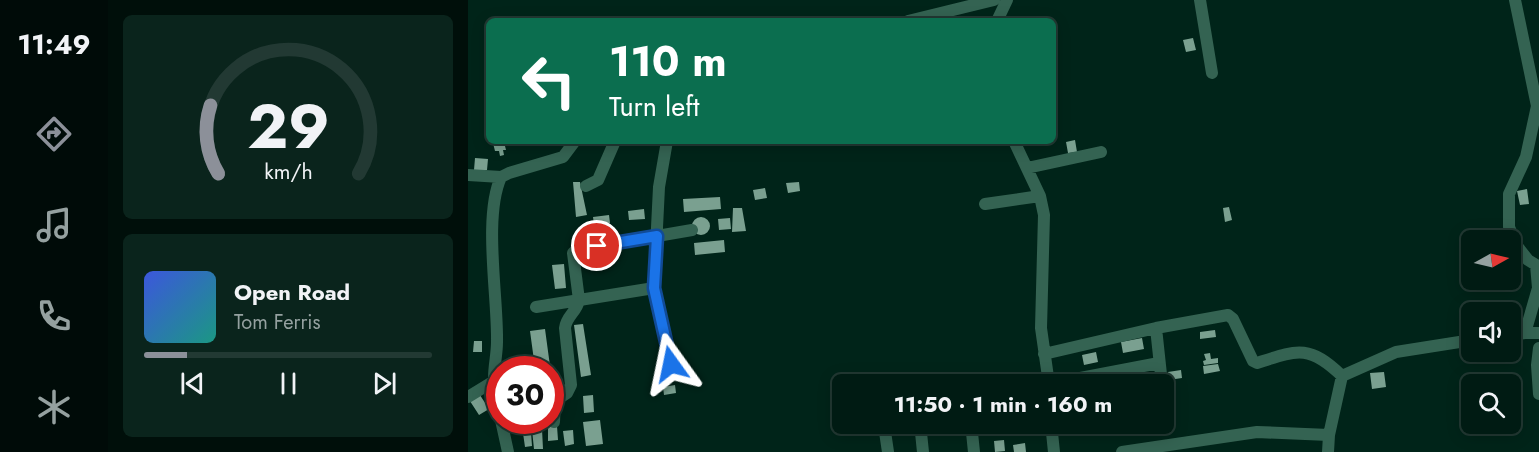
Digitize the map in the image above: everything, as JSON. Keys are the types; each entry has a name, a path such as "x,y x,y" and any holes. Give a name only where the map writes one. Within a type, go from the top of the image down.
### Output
{"street":[{"path":"920,18 994,0"},
{"path":"998,18 1007,0"},
{"path":"1200,0 1212,73"},
{"path":"1515,0 1537,106 1526,157 1509,194 1508,210 1509,227 1517,246 1528,260 1536,264 1537,270 1538,288 1526,333"},
{"path":"468,175 501,177 563,157 573,144"},
{"path":"586,186 598,180 614,144"},
{"path":"666,144 659,187 654,288 671,364"},
{"path":"1015,144 1040,196 1044,215 1041,301 1047,374"},
{"path":"1027,168 1101,152"},
{"path":"496,356 494,200 501,177"},
{"path":"985,204 1040,196"},
{"path":"564,395 571,386 565,323 578,306 579,300 573,252 692,230"},
{"path":"536,307 654,288"},
{"path":"1044,354 1156,328 1228,315 1233,319 1253,361 1257,363 1300,351 1324,360 1342,376"},
{"path":"1156,328 1161,374"},
{"path":"1521,334 1539,333"},
{"path":"1342,376 1396,352 1461,342"},
{"path":"1539,348 1537,365 1539,394"},
{"path":"1101,374 1159,363"},
{"path":"1328,452 1329,435 1342,376"},
{"path":"468,398 486,386"},
{"path":"1122,452 1257,432 1329,435"},
{"path":"504,434 508,452"},
{"path":"886,434 888,452"},
{"path":"921,434 923,452"},
{"path":"972,434 974,452"},
{"path":"1052,434 1054,452"}],"building":[{"path":"1193,38 1196,50 1186,52 1183,40"},
{"path":"1075,140 1077,152 1068,153 1066,142"},
{"path":"493,144 504,144 504,155 500,156 499,151 495,151"},
{"path":"475,158 488,159 487,170 474,170"},
{"path":"573,182 580,182 587,215 576,217"},
{"path":"799,182 800,191 788,193 786,183"},
{"path":"765,188 767,198 755,200 753,190"},
{"path":"1527,189 1529,204 1520,205 1517,191"},
{"path":"720,197 721,209 684,212 683,199"},
{"path":"1229,207 1232,220 1225,222 1223,208"},
{"path":"733,208 742,208 746,231 732,232"},
{"path":"644,209 645,219 629,220 628,211"},
{"path":"609,215 610,223 594,225 593,217"},
{"path":"701,217 707,220 710,226 707,232 701,235 695,232 692,226 695,220"},
{"path":"730,218 731,229 719,230 718,219"},
{"path":"724,240 725,252 695,255 694,243"},
{"path":"564,264 566,288 555,289 552,265"},
{"path":"583,324 591,375 581,377 574,325"},
{"path":"545,329 549,356 533,356 530,331"},
{"path":"1215,330 1216,337 1200,339 1200,332"},
{"path":"1142,338 1144,349 1123,353 1121,342"},
{"path":"474,341 482,341 482,352 473,352"},
{"path":"1096,352 1098,362 1084,365 1082,355"},
{"path":"1210,353 1211,359 1218,358 1218,363 1204,365 1203,361 1206,360 1204,354"},
{"path":"1218,364 1220,371 1204,374 1203,366"},
{"path":"1181,370 1182,378 1174,379 1174,374 1168,374 1168,372"},
{"path":"1384,372 1386,387 1372,389 1370,373"},
{"path":"675,385 676,393 664,395 663,387"},
{"path":"478,392 486,404 486,411 479,415 468,398"},
{"path":"593,395 594,412 584,413 583,396"},
{"path":"600,420 603,444 586,446 583,422"},
{"path":"573,430 574,444 565,446 564,431"},
{"path":"523,434 531,434 532,446 525,447"},
{"path":"532,434 542,434 543,449 534,449"},
{"path":"548,434 558,434 558,440 548,441"},
{"path":"1004,440 1005,451 995,452 994,441"},
{"path":"1025,443 1026,452 1014,452 1013,445"}],"route":[{"path":"597,246 657,236 654,288 671,364"}]}
